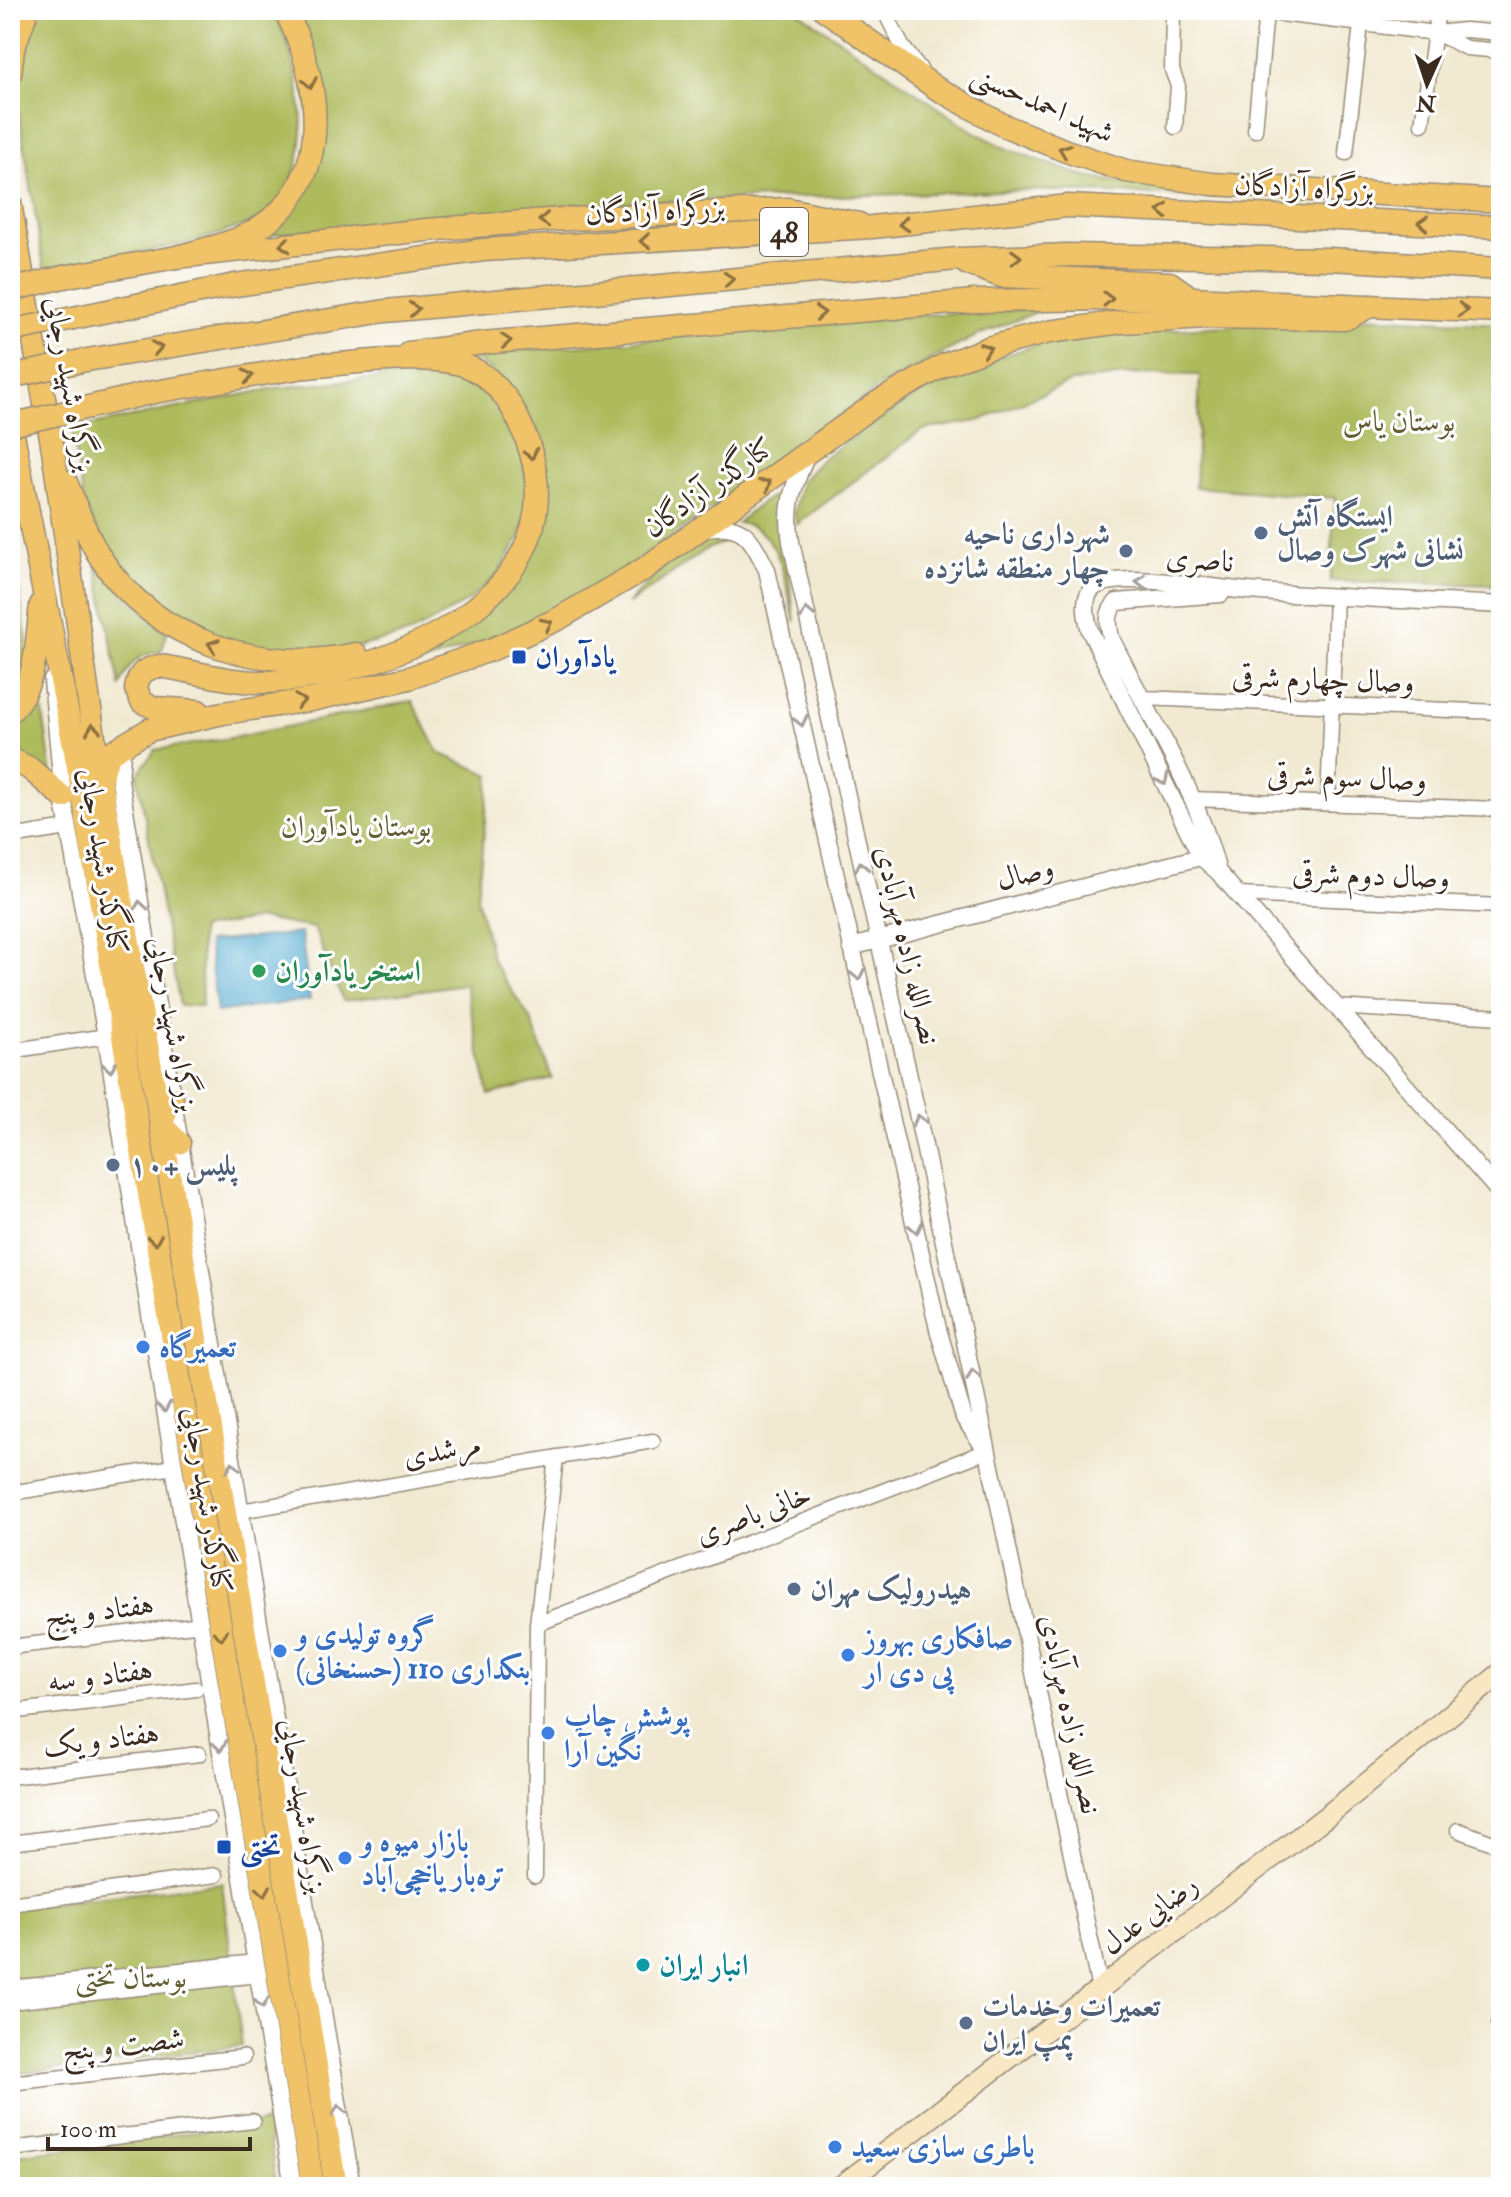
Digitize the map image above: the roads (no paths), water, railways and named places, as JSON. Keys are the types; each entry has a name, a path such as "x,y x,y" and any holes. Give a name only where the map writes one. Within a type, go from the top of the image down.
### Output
{"main road":[{"path":"10,74 13,50 27,10"},
{"path":"177,257 243,237 259,228 293,197 306,173 314,142 314,101 306,63 285,10"},
{"name":"شهید احمدحسنی","path":"825,10 936,88 1003,125 1126,171 1212,184 1501,201"},
{"name":"بزرگراه شهید رجایی","path":"10,203 53,450 100,779 161,1124 336,2187"},
{"name":"بزرگراه آزادگان","path":"10,331 235,285 483,250 872,227 1068,206 1501,227"},
{"path":"10,290 68,276 177,257 533,221 788,209 872,227"},
{"name":"48","path":"10,377 81,361 385,311 958,259 1068,255 1330,259 1501,269"},
{"path":"958,259 1001,276 1170,283 1191,298"},
{"name":"کنارگذر آزادگان","path":"10,425 154,392 482,343 975,301 1191,298 1501,312"},
{"name":"کنارگذر آزادگان","path":"100,779 110,753 149,730 409,678 493,649 558,619 623,581 699,530 878,402 944,365 991,347 1049,332 1122,322 1206,317 1345,319 1370,306"},
{"path":"223,713 155,708 142,702 136,689 140,675 147,668 159,666 236,680 296,679 364,665 402,652 448,627 494,592 509,576 526,545 534,521 537,480 526,437 516,414 491,381 468,366 441,361 306,367"},
{"name":"بزرگراه شهید رجایی","path":"10,419 81,782 113,1035 313,2187"},
{"path":"53,450 88,534 102,559 137,600 177,630 222,649 287,660 343,657 427,638"},
{"path":"10,712 23,696 33,668 43,584"},
{"path":"10,759 29,768 63,797"},
{"path":"172,1098 161,1124 179,1143"},
{"name":"رضایی عدل","path":"840,2187 1332,1812 1497,1679"}],"street":[{"path":"884,10 902,46 936,88"},
{"path":"1173,10 1172,70 1178,86 1175,127"},
{"path":"1248,10 1338,16 1361,24 1436,33 1465,30 1501,33"},
{"path":"1422,124 1438,10"},
{"path":"1255,130 1266,12"},
{"path":"1346,153 1361,24"},
{"path":"1436,33 1466,48 1501,51"},
{"name":"نصرالله زاده مهرآبادی","path":"807,454 792,489 787,516 877,941 919,1122 1100,1989"},
{"name":"نصرالله زاده مهرآبادی","path":"699,530 717,526 734,528 752,539 767,570 938,1329 964,1418 987,1451"},
{"name":"ناصری","path":"1246,591 1178,582 1109,582 1094,587 1087,596 1086,616 1090,631 1218,872 1501,1194"},
{"name":"کنارگذر شهید رجایی","path":"43,584 63,797 113,1035 174,1467 253,1969 293,2187"},
{"path":"1246,591 1501,605"},
{"name":"ناصری","path":"1207,855 1191,799 1111,638 1109,610 1117,602 1132,599 1189,598 1246,591"},
{"path":"1328,802 1336,596"},
{"name":"وصال چهارم شرقی","path":"1142,698 1501,712"},
{"name":"کنارگذر شهید رجایی","path":"130,739 122,753 120,780 352,2187"},
{"name":"وصال سوم شرقی","path":"1191,799 1501,809"},
{"path":"10,837 68,828"},
{"name":"وصال","path":"851,947 1207,855"},
{"name":"وصال دوم شرقی","path":"1238,895 1501,906"},
{"path":"1336,1007 1501,1017"},
{"path":"10,1051 113,1035"},
{"name":"مرشدی","path":"240,1511 653,1441"},
{"name":"خانی باصری","path":"537,1624 987,1451"},
{"path":"535,1876 537,1624 556,1457"},
{"path":"10,1493 174,1467"},
{"name":"هفتاد و پنج","path":"10,1647 194,1625"},
{"name":"هفتاد و سه","path":"10,1712 196,1689"},
{"name":"هفتاد و یک","path":"10,1777 199,1754"},
{"path":"10,1843 208,1819"},
{"path":"1458,1830 1501,1846"},
{"path":"10,1904 216,1875"},
{"path":"14,1995 253,1969"},
{"name":"شصت و پنج","path":"10,2083 243,2057"},
{"path":"10,2149 253,2121"}],"water":[{"name":"استخر یادآوران","path":"301,933 310,1000 217,1012 208,942"}],"place":[{"name":"ایستگاه آتش نشانی شهرک وصال","path":"1261,533"},
{"name":"شهرداری ناحیه چهار منطقه شانزده","path":"1126,551"},
{"name":"یادآوران","path":"519,657"},
{"name":"استخر یادآوران","path":"259,971"},
{"name":"پلیس +۱۰","path":"113,1165"},
{"name":"تعمیرگاه","path":"143,1347"},
{"name":"هیدرولیک مهران","path":"794,1589"},
{"name":"گروه تولیدی و بنکداری 110 (حسنخانی)","path":"280,1651"},
{"name":"صافکاری بهروز پی دی ار","path":"848,1655"},
{"name":"پوشش چاپ نگین آرا","path":"548,1733"},
{"name":"تختی","path":"224,1847"},
{"name":"بازار میوه و تره‌بار یاخچی‌آباد","path":"345,1858"},
{"name":"انبار ایران","path":"643,1965"},
{"name":"تعمیرات وخدمات پمپ ایران","path":"966,2023"},
{"name":"باطری سازی سعید","path":"835,2147"}],"park label":[{"name":"بوستان یاس","path":"1399,421"},
{"name":"بوستان یادآوران","path":"356,826"},
{"name":"بوستان تختی","path":"131,1977"}]}
